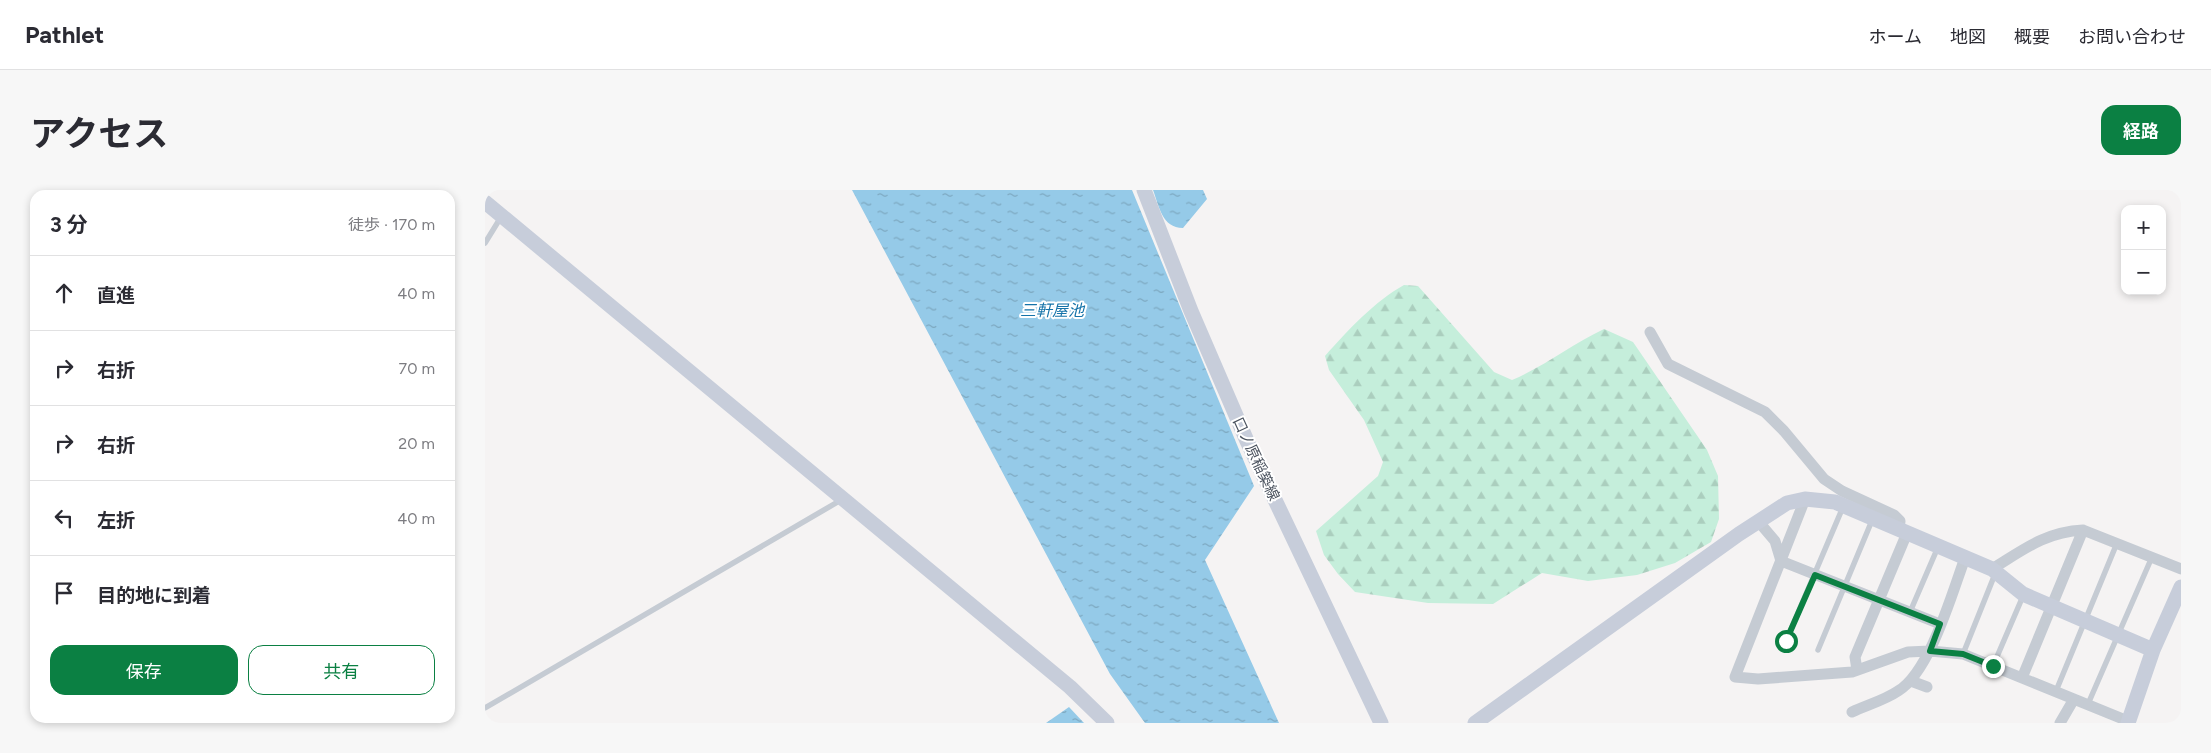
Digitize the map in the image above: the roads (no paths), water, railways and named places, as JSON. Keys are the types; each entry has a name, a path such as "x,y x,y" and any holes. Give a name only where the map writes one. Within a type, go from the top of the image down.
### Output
{"street":[{"name":"口ノ原稲築線","path":"1144,190 1191,311 1247,441 1381,723"},
{"path":"485,202 1070,687 1107,723"},
{"path":"1650,332 1667,364 1765,412 1784,430 1823,479 1842,491 1894,515 1900,521 1903,531 1879,599 1855,657 1857,670"},
{"path":"1805,499 1735,677 1758,679 1857,670 1908,652 1930,651 1963,654 2128,722 2153,650 2181,587"},
{"path":"1475,723 1758,521 1787,503 1805,499 1835,502 1939,546 1994,570 2023,594 2153,650"},
{"path":"1758,521 1775,541 1781,561"},
{"path":"2022,678 2083,530"},
{"path":"1994,570 2043,539 2062,532 2083,530 2181,569"},
{"path":"1852,712 1898,691 1911,681 1930,651 1965,558"},
{"path":"1781,561 1940,624"},
{"path":"1911,681 1927,687"},
{"path":"2059,723 2074,699"}],"lane":[{"path":"485,243 502,216"},
{"path":"485,708 843,499"},
{"path":"1786,641 1844,506"},
{"path":"1818,650 1873,518"},
{"path":"2056,691 2117,543"},
{"path":"1910,612 1939,546"},
{"path":"2088,704 2152,557"},
{"path":"1963,654 1994,570"},
{"path":"1993,666 2023,594"}],"water":[{"name":"三軒屋池","path":"852,190 1132,190 1254,486 1205,560 1279,723 1145,723 1110,674"},
{"path":"1153,190 1203,190 1207,199 1183,228 1176,227 1170,224 1162,215"},
{"path":"1069,707 1084,723 1046,723"}]}
